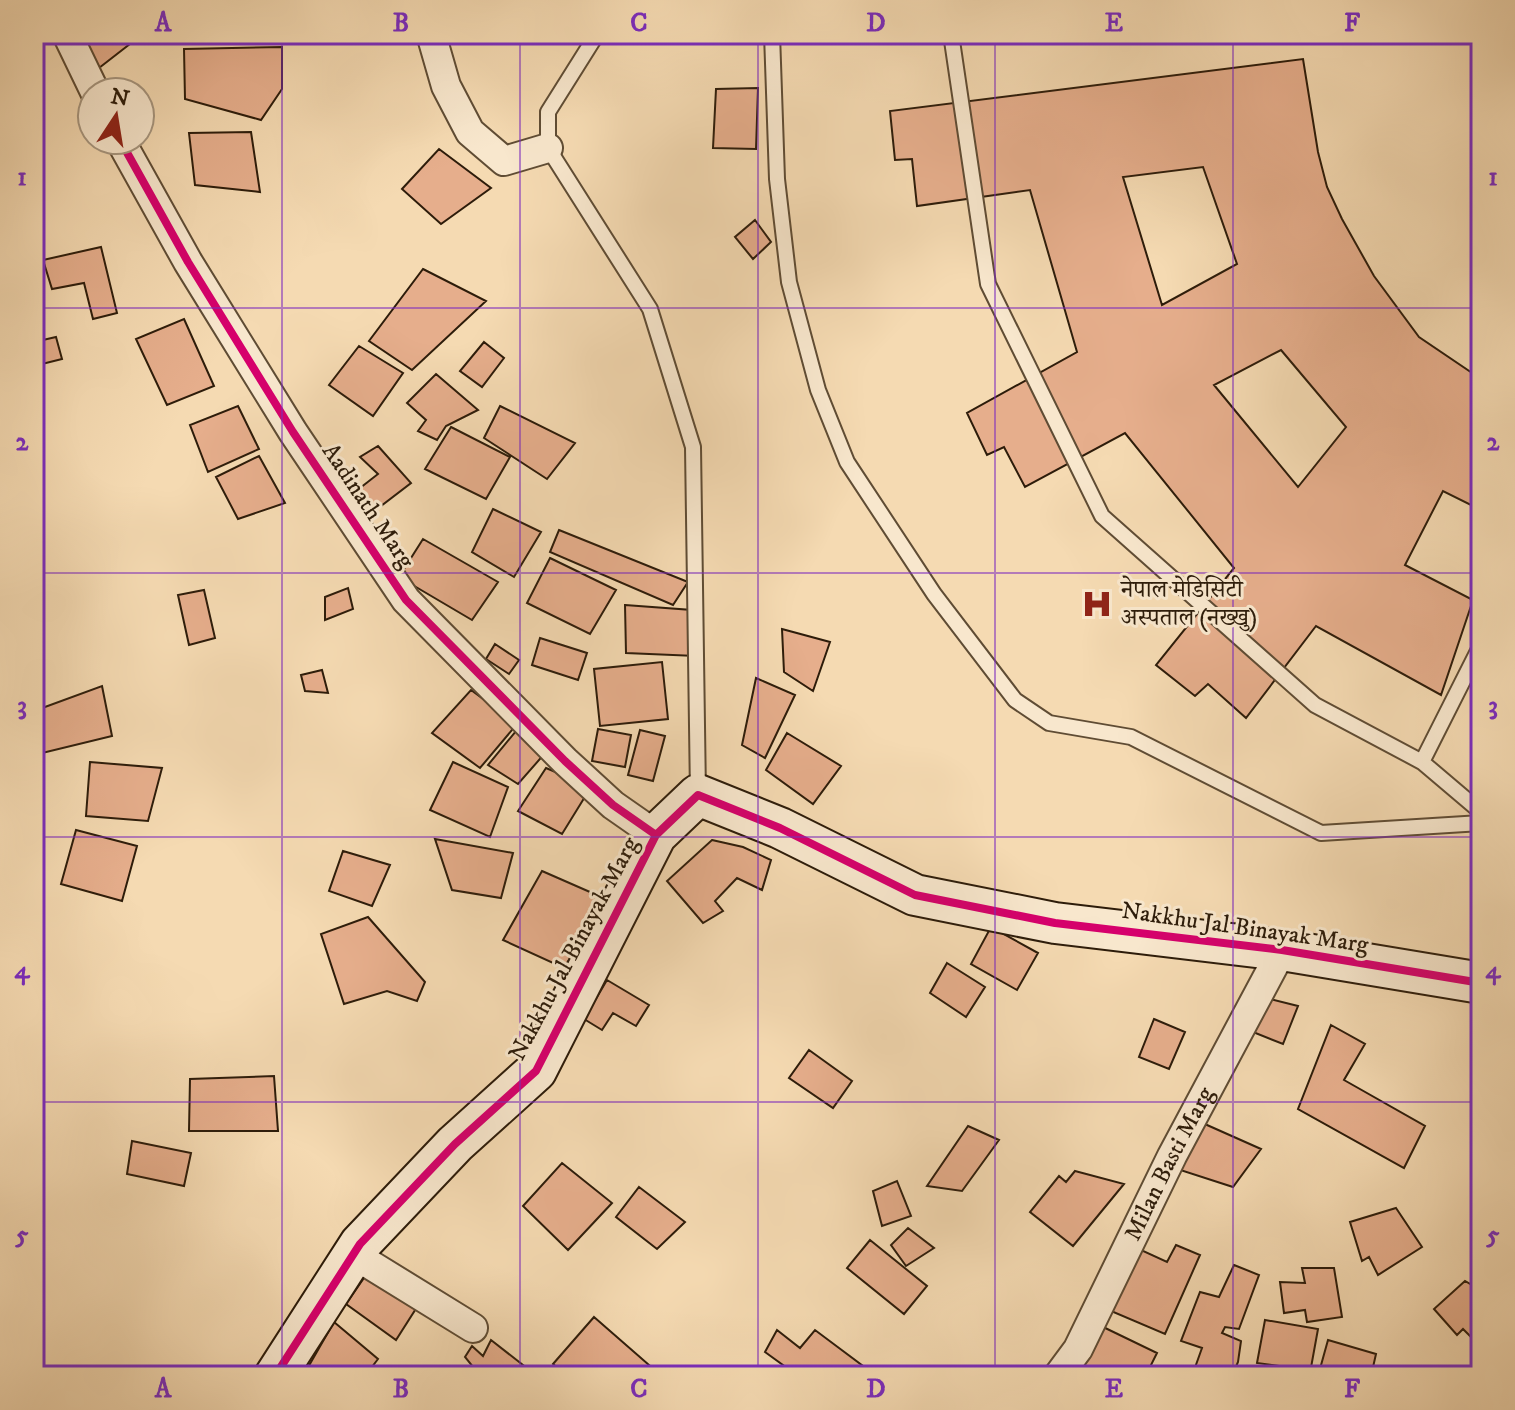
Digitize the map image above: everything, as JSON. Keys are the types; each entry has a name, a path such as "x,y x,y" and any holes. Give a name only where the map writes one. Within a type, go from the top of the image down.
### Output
{"street":[{"path":"67,34 87,76"},
{"path":"431,34 446,86 470,132 504,161 548,148"},
{"name":"Aadinath Marg","path":"129,156 188,262 293,432 406,600 565,761 613,805 656,835"},
{"name":"Nakkhu Jal Binayak Marg","path":"275,1376 353,1254 455,1144 536,1071 656,835 698,795 780,828 915,895 1055,923 1282,950 1481,983"},
{"name":"Milan Basti Marg","path":"1058,1376 1078,1349 1172,1156 1282,950"},
{"path":"353,1254 473,1328"}],"lane":[{"path":"597,34 548,112 548,148 650,309 693,447 698,795"},
{"path":"772,34 777,179 789,282 818,390 847,462 934,594 1015,700 1049,723 1131,737 1321,833 1481,823"},
{"path":"951,34 988,284 1102,516 1315,705 1422,762 1481,812"},
{"path":"1422,762 1481,645"}],"building":[{"path":"82,34 131,34 135,40 99,68"},
{"path":"282,47 282,89 261,120 185,99 184,49"},
{"path":"1303,59 1318,152 1327,187 1342,219 1374,276 1419,337 1481,379 1481,510 1443,491 1405,565 1473,600 1441,695 1316,626 1246,718 1208,684 1195,696 1156,665 1234,568 1125,433 1025,487 1004,447 987,455 967,413 1077,352 1030,190 917,206 912,159 895,160 890,111","holes":["1203,167 1237,264 1162,305 1123,177","1281,350 1346,427 1298,487 1214,385"]},
{"path":"758,88 756,149 713,148 716,89"},
{"path":"251,132 260,192 195,185 189,133"},
{"path":"439,149 491,188 441,224 402,189"},
{"path":"755,220 771,242 753,259 735,237"},
{"path":"101,247 117,313 93,319 84,283 52,289 43,260"},
{"path":"34,254 43,293 34,295"},
{"path":"423,269 486,301 412,370 369,341"},
{"path":"184,319 214,386 167,405 136,339"},
{"path":"56,337 62,359 34,366 34,342"},
{"path":"484,342 504,358 482,387 460,371"},
{"path":"359,346 403,373 373,416 329,385"},
{"path":"436,374 478,410 446,426 437,440 418,431 426,420 407,403"},
{"path":"238,406 259,449 208,472 190,425"},
{"path":"500,406 575,443 547,479 484,438"},
{"path":"451,427 510,457 486,499 425,469"},
{"path":"378,446 411,483 368,516 346,499 378,474 360,457"},
{"path":"259,456 285,503 238,519 216,477"},
{"path":"493,509 541,532 514,577 472,552"},
{"path":"559,530 688,582 673,605 550,552"},
{"path":"423,539 498,582 472,620 399,577"},
{"path":"550,558 616,590 590,634 527,603"},
{"path":"348,588 353,609 325,620 325,597"},
{"path":"204,590 215,638 189,645 178,595"},
{"path":"625,605 692,610 696,656 626,653"},
{"path":"782,629 830,642 813,691 784,672"},
{"path":"540,638 587,653 578,680 532,665"},
{"path":"495,644 519,660 509,674 486,659"},
{"path":"662,662 668,719 600,726 594,669"},
{"path":"322,670 328,693 305,691 301,675"},
{"path":"756,678 795,695 765,758 742,745"},
{"path":"102,686 112,736 34,755 34,711"},
{"path":"471,690 517,724 480,768 432,733"},
{"path":"598,729 631,735 625,767 592,761"},
{"path":"640,730 665,736 653,781 628,775"},
{"path":"516,731 546,752 518,784 488,765"},
{"path":"787,733 841,766 813,804 766,770"},
{"path":"90,762 162,768 148,821 86,816"},
{"path":"453,762 508,787 490,837 430,810"},
{"path":"546,768 591,787 562,834 518,811"},
{"path":"76,830 137,846 122,901 61,884"},
{"path":"435,839 513,853 501,898 452,890"},
{"path":"712,840 743,847 771,860 762,890 737,878 715,901 723,911 703,923 667,881"},
{"path":"343,851 390,865 372,906 329,891"},
{"path":"542,871 606,899 564,968 503,940"},
{"path":"368,917 425,982 417,1001 387,991 344,1004 321,934"},
{"path":"991,927 1038,953 1017,990 971,964"},
{"path":"947,963 985,987 966,1017 930,993"},
{"path":"607,980 649,1005 636,1026 613,1013 602,1030 584,1019"},
{"path":"1262,997 1298,1006 1283,1044 1243,1028"},
{"path":"1154,1019 1185,1032 1169,1069 1139,1057"},
{"path":"1331,1025 1365,1044 1344,1080 1425,1126 1404,1168 1298,1109"},
{"path":"809,1050 852,1081 833,1108 789,1078"},
{"path":"274,1076 278,1131 189,1131 190,1079"},
{"path":"1198,1121 1261,1149 1233,1187 1174,1168"},
{"path":"968,1126 999,1140 962,1191 927,1186"},
{"path":"132,1141 191,1153 184,1186 127,1174"},
{"path":"562,1163 612,1203 568,1250 523,1206"},
{"path":"1075,1171 1124,1184 1073,1246 1030,1212 1059,1176 1066,1182"},
{"path":"897,1181 911,1216 882,1226 873,1191"},
{"path":"639,1187 685,1222 657,1249 616,1217"},
{"path":"1396,1208 1422,1247 1378,1275 1369,1257 1362,1261 1350,1222"},
{"path":"908,1228 934,1248 906,1266 891,1245"},
{"path":"870,1240 927,1286 904,1314 847,1268"},
{"path":"1176,1245 1200,1255 1165,1334 1111,1311 1139,1249 1167,1262"},
{"path":"1234,1265 1259,1275 1239,1329 1225,1327 1222,1333 1241,1341 1238,1362 1232,1376 1192,1376 1202,1348 1181,1341 1200,1292 1219,1297"},
{"path":"1302,1268 1334,1268 1342,1317 1307,1322 1305,1310 1284,1313 1280,1282 1305,1283"},
{"path":"366,1275 417,1307 396,1340 346,1304"},
{"path":"1481,1277 1481,1325 1471,1337 1463,1329 1457,1335 1434,1309 1465,1281 1472,1285"},
{"path":"594,1317 649,1365 637,1376 567,1376 553,1364"},
{"path":"1265,1320 1318,1329 1310,1373 1288,1374 1279,1366 1257,1363"},
{"path":"334,1322 378,1359 365,1376 303,1376"},
{"path":"1099,1325 1157,1353 1148,1371 1158,1376 1084,1376 1076,1372"},
{"path":"777,1330 800,1348 815,1330 867,1369 861,1376 781,1376 787,1368 765,1352"},
{"path":"491,1340 537,1376 464,1376 474,1368 465,1357 472,1346 483,1356"},
{"path":"1328,1340 1376,1354 1371,1376 1318,1376"},
{"path":"34,1349 43,1352 34,1376"},
{"path":"1481,1363 1481,1376 1469,1376"}],"cycle path":[{"path":"129,156 188,262 293,432 406,600 565,761 613,805 656,835"},
{"path":"275,1376 360,1244 455,1144 536,1071 656,835 698,795 780,828 915,895 1055,923 1282,950 1481,983"}],"place":[{"name":"नेपाल मेडिसिटी अस्पताल (नख्खु)","path":"1097,604"}]}
